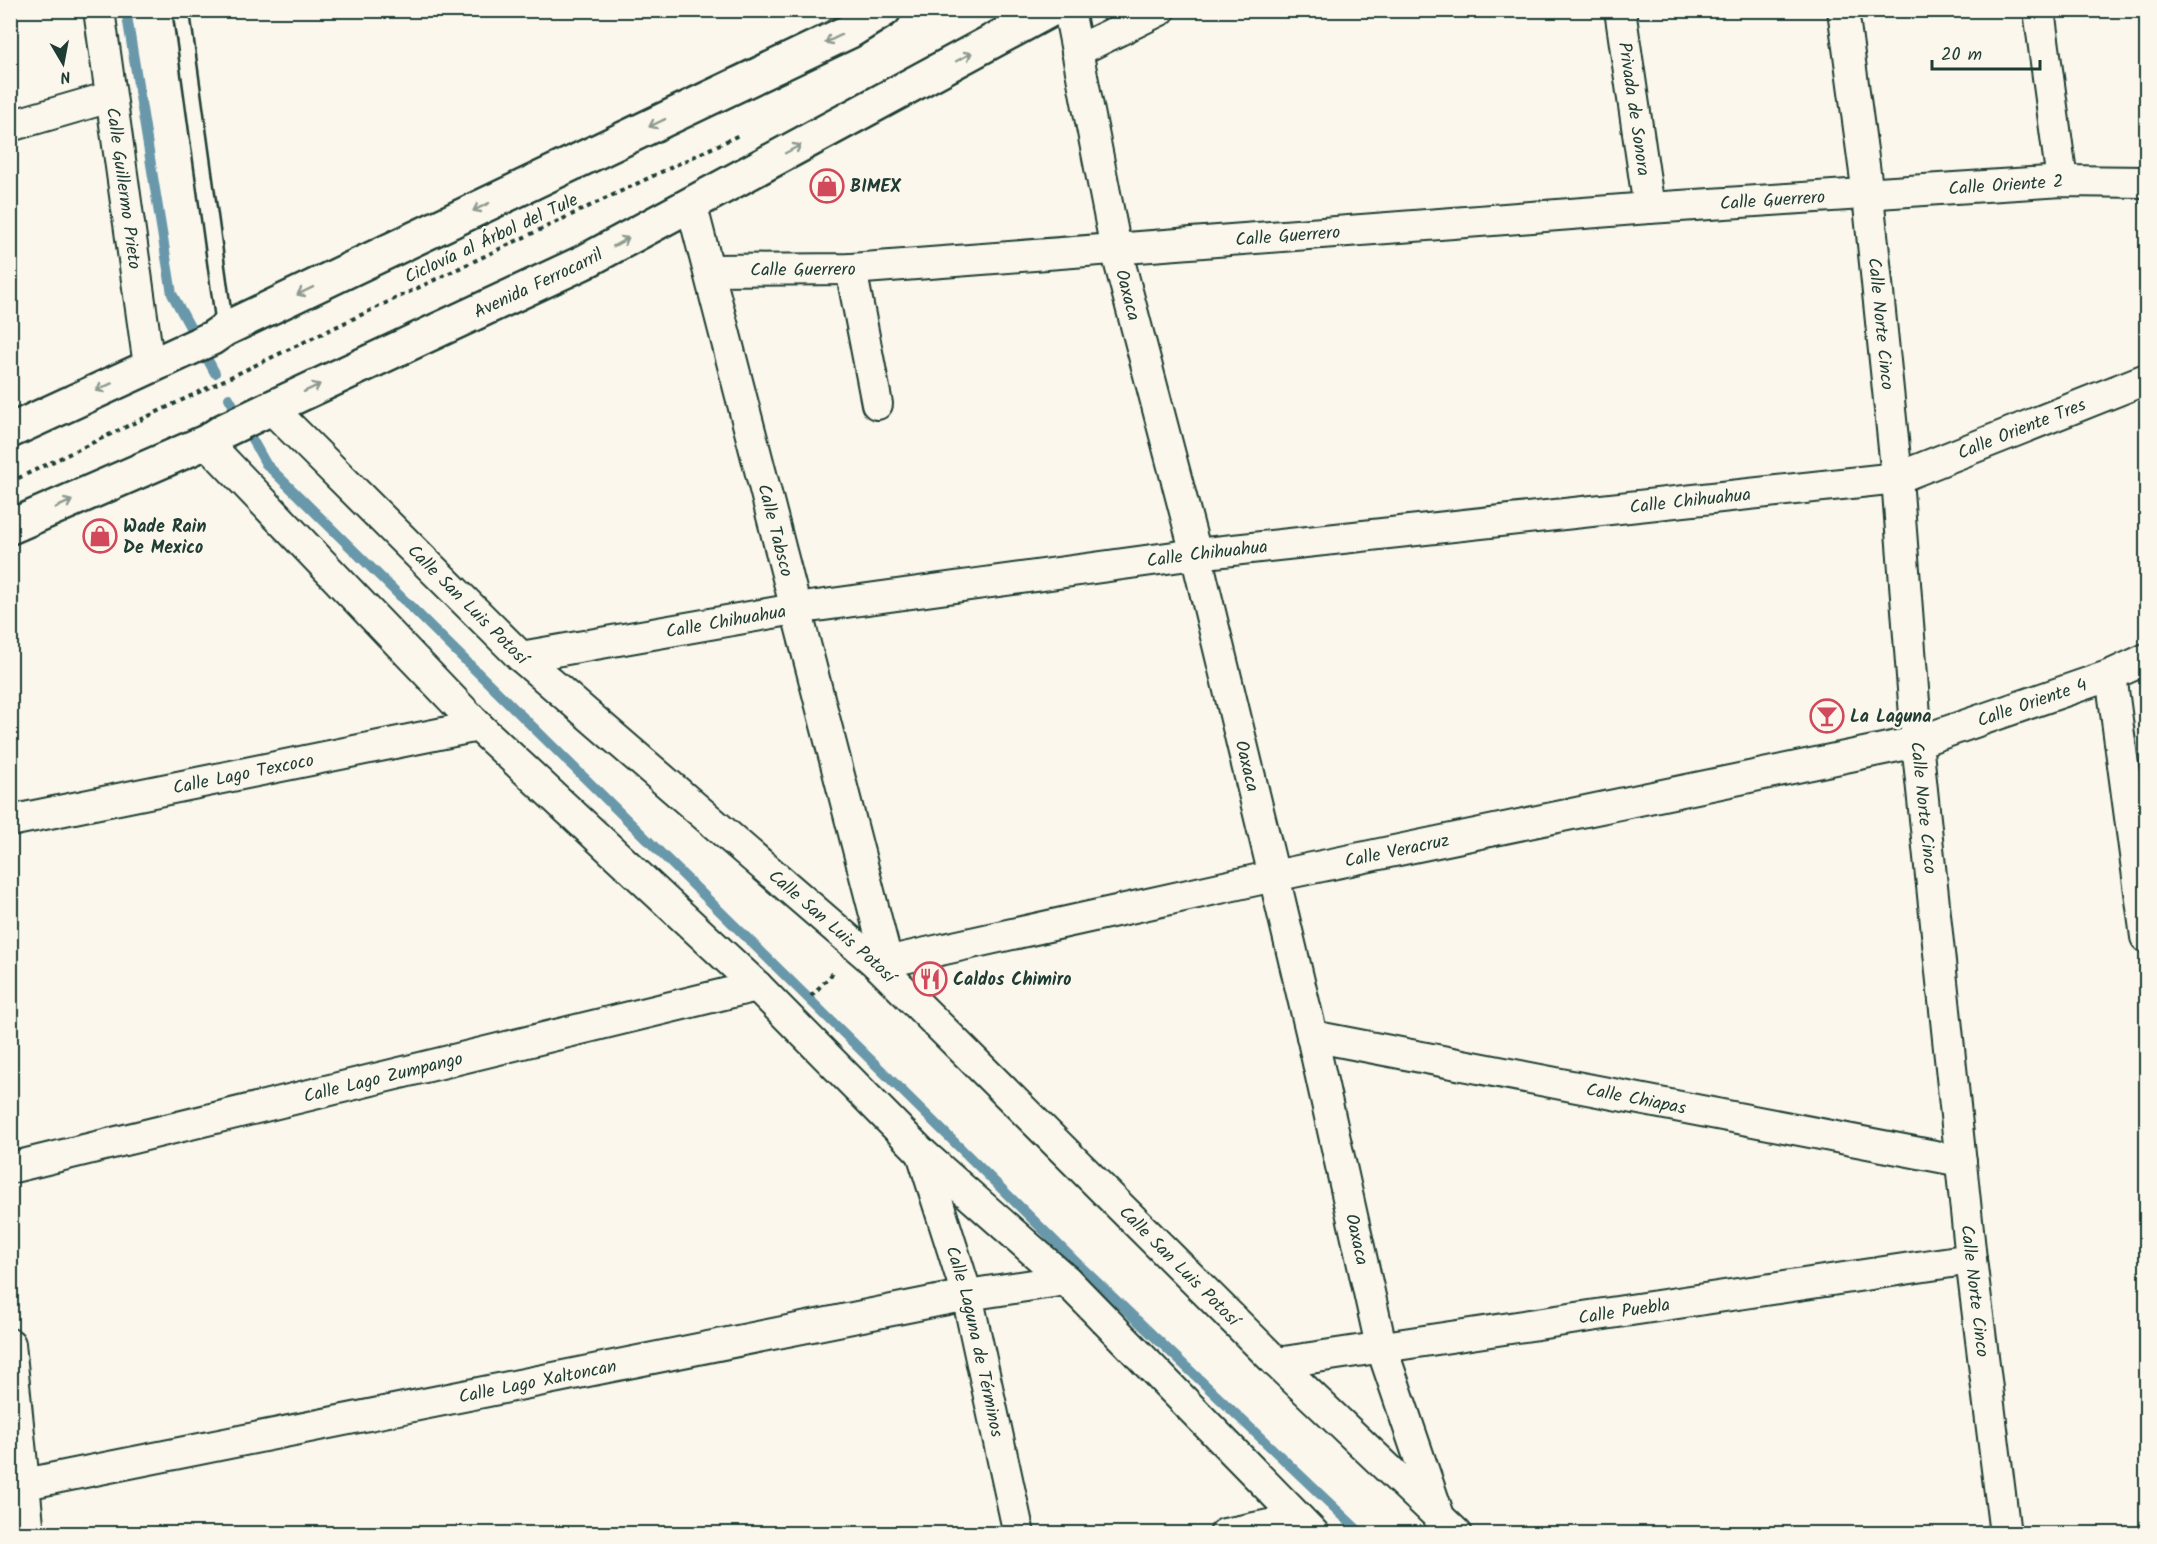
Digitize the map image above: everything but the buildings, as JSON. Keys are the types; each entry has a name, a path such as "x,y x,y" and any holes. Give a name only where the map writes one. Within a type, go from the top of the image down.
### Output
{"main road":[{"path":"10,431 218,334 850,31 884,10"},
{"name":"Avenida Ferrocarril","path":"10,527 214,436 265,410 584,262 1050,10"}],"street":[{"name":"Calle Guillermo Prieto","path":"99,10 110,97 163,359"},
{"name":"Oaxaca","path":"1069,10 1116,249 1196,554 1274,876 1381,1346 1448,1525"},
{"path":"1077,51 1160,10"},
{"name":"Privada de Sonora","path":"1620,10 1649,208"},
{"name":"Calle Norte Cinco","path":"1843,10 1868,195 1897,478 1917,742 1971,1259 2005,1533"},
{"path":"2039,10 2062,181"},
{"path":"10,126 110,97"},
{"name":"Calle Oriente 2","path":"1868,195 2062,181 2146,182"},
{"name":"Calle Guerrero","path":"709,270 851,269 1649,208 1868,195"},
{"name":"Calle Tabsco","path":"691,203 795,609 882,963"},
{"path":"851,269 877,404"},
{"name":"Calle Oriente Tres","path":"1897,478 2146,379"},
{"name":"Calle San Luis Potosí","path":"265,410 521,657 882,963 1277,1363 1448,1525"},
{"path":"214,436 478,726 757,986 922,1153 1066,1280 1306,1526"},
{"name":"Calle Chihuahua","path":"521,657 795,609 1196,554 1897,478"},
{"name":"Calle Oriente 4","path":"1917,742 2111,675 2146,659"},
{"path":"2111,675 2146,937"},
{"name":"Calle Lago Texcoco","path":"10,821 478,726"},
{"name":"Calle Veracruz","path":"882,963 1274,876 1917,742"},
{"name":"Calle Lago Zumpango","path":"10,1168 757,986"},
{"name":"Calle Chiapas","path":"1312,1036 1961,1161"},
{"name":"Calle Laguna de Términos","path":"922,1153 967,1295 1019,1533"},
{"name":"Calle Puebla","path":"1277,1363 1971,1259"},
{"name":"Calle Lago Xaltoncan","path":"18,1485 967,1295 1066,1280"},
{"path":"10,1344 18,1485 29,1533"},
{"path":"1225,1533 1306,1526"}],"lane":[{"path":"180,10 218,334"}],"path":[{"name":"Ciclovía al Árbol del Tule","path":"10,482 743,133"},
{"path":"809,998 839,968"}],"waterway":[{"path":"126,10 172,294 215,373"},
{"path":"229,398 266,464 1079,1265 1362,1534"}],"place":[{"name":"BIMEX","path":"827,186"},
{"name":"Wade Rain De Mexico","path":"100,536"},
{"name":"La Laguna","path":"1827,716"},
{"name":"Caldos Chimiro","path":"930,979"}]}
